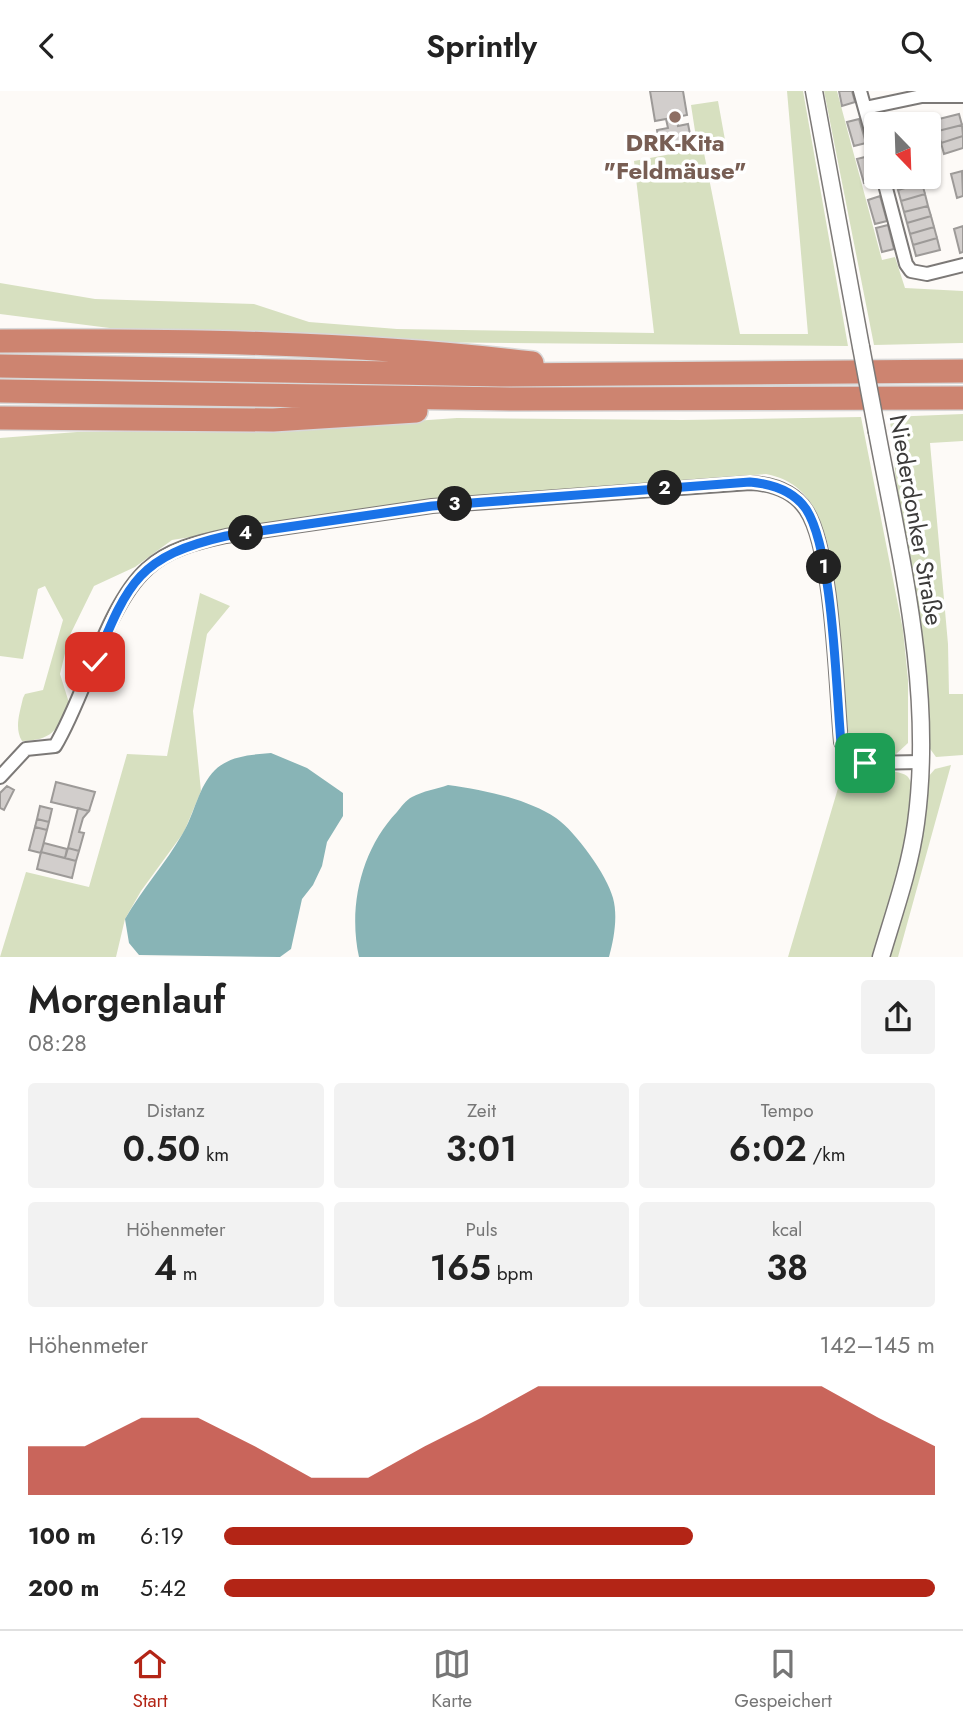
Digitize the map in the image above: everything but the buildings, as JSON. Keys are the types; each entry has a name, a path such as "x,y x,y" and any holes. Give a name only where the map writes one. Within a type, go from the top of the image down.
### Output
{"highway":[{"path":"0,326 118,340"},
{"path":"0,341 118,340 498,359 612,372"},
{"path":"0,366 501,375 963,371"},
{"path":"0,391 513,399 963,398"},
{"path":"0,418 273,420 412,412 513,399"},
{"path":"0,430 98,419"}],"street":[{"name":"Niederdonker Straße","path":"814,91 913,628 920,697 921,762 916,827 881,957"},
{"path":"860,91 866,112"},
{"path":"865,108 921,93 963,96"},
{"path":"886,189 906,264 911,271 927,274 963,265"},
{"path":"0,777 19,753 34,746 55,746 71,719 119,604 130,586 148,567 194,543 432,506 750,482 769,484 788,492 805,509 816,530 825,568 841,743 849,757 865,763 921,762"}],"green space":[{"path":"787,91 803,91 848,346 402,342 133,331 0,314 0,283 95,299 254,304 309,322 397,329 654,333 634,161 703,148 740,334 808,334"},
{"path":"824,91 837,91 882,260 895,257 905,288 963,291 963,343 874,345"},
{"path":"718,101 725,140 697,144 691,105"},
{"path":"963,414 963,441 930,443 948,644 949,694 963,694 963,755 936,757 928,746 925,657 895,474 894,444 889,417"},
{"path":"861,417 903,630 908,680 908,743 895,755 872,754 861,749 848,731 830,553 822,526 817,513 802,492 780,478 766,474 432,499 172,540 135,567 94,586 69,637 60,674 70,706 57,728 47,736 22,741 18,731 25,694 43,690 63,620 45,586 38,589 23,659 0,656 0,438 77,432 271,431 457,418 682,420"},
{"path":"200,593 230,606 207,634 193,711 201,791 184,832 141,891 125,919 116,957 0,957 26,872 89,887 127,754 167,756"},
{"path":"951,765 898,957 888,957 927,807 928,777 935,769"},
{"path":"844,768 902,773 907,776 912,788 908,834 874,957 788,957"}],"water":[{"path":"271,753 307,768 343,793 343,816 327,842 322,866 313,885 302,899 291,949 280,957 139,955 129,943 125,919 183,833 209,777 221,765 234,759"},
{"path":"448,785 490,792 531,805 556,818 572,833 598,866 613,898 615,927 609,957 359,957 355,919 357,899 360,880 374,844 408,800"}],"place":[{"name":"DRK-Kita \"Feldmäuse\"","path":"675,117"}],"route":[{"path":"95,662 119,604 130,586 148,567 169,553 194,543 432,506 750,482 769,484 788,492 805,509 816,530 825,568 841,743 849,757 865,763"}]}
